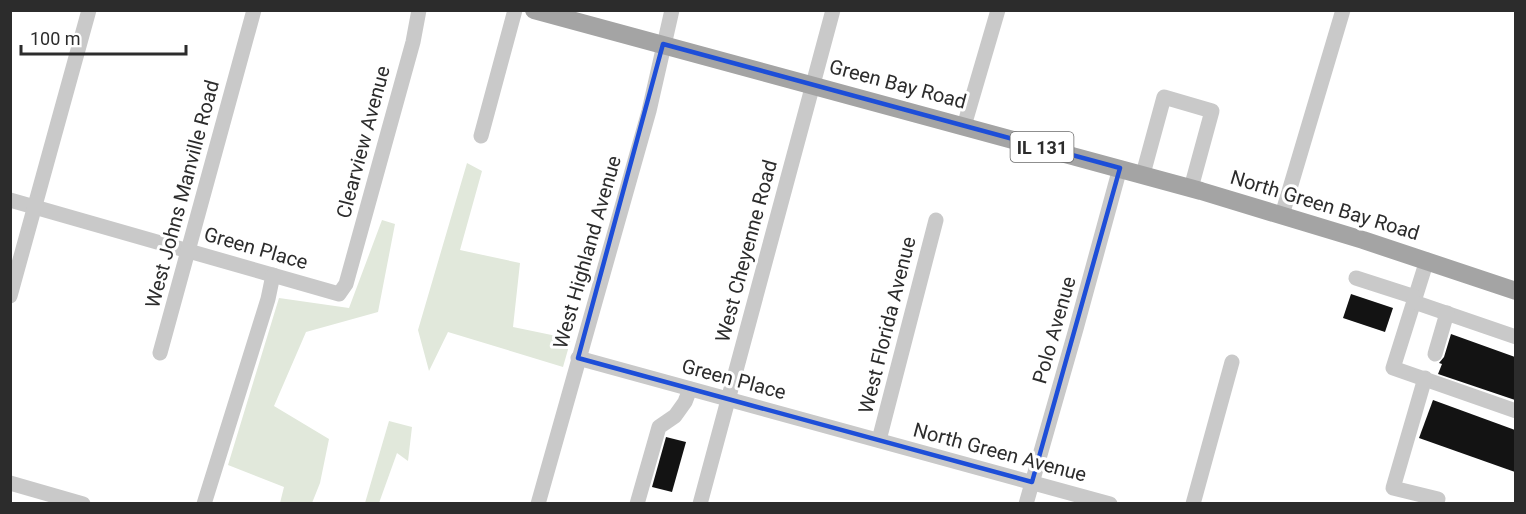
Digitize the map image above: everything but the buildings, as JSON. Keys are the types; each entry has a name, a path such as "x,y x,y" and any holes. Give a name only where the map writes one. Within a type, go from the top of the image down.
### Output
{"main road":[{"name":"IL 131","path":"534,10 663,44"},
{"name":"Green Bay Road","path":"663,44 1120,168"},
{"name":"North Green Bay Road","path":"1120,168 1427,260 1515,291"}],"street":[{"path":"10,296 89,10"},
{"name":"West Johns Manville Road","path":"160,353 254,10"},
{"name":"Clearview Avenue","path":"346,284 403,73 414,42 419,10"},
{"path":"481,136 515,10"},
{"name":"West Highland Avenue","path":"538,504 649,111 672,10"},
{"name":"West Cheyenne Road","path":"700,504 833,10"},
{"path":"964,126 998,10"},
{"path":"1282,215 1343,10"},
{"path":"1143,174 1164,97 1212,111 1191,188"},
{"name":"Polo Avenue","path":"1026,504 1120,168"},
{"name":"Green Place","path":"10,200 339,294 346,284"},
{"name":"West Florida Avenue","path":"879,440 936,220"},
{"path":"1427,260 1394,368 1515,411"},
{"path":"204,504 268,299 273,275"},
{"path":"1356,278 1515,337"},
{"path":"1435,354 1447,313"},
{"name":"Green Place","path":"578,358 879,440"},
{"path":"1193,504 1232,362"},
{"path":"1425,378 1393,488 1438,499"},
{"path":"637,504 659,427 675,416 685,402 690,389"},
{"name":"North Green Avenue","path":"879,440 1110,504"},
{"path":"10,483 83,504"}],"highlighted area":[{"path":"663,44 1120,168 1032,482 578,358"}],"shaded area":[{"path":"467,163 482,171 460,250 520,263 513,327 571,339 563,367 448,332 429,371 418,330"},
{"path":"382,220 395,224 378,312 306,332 274,406 329,439 320,483 312,503 280,503 284,487 228,465 279,298 349,308"},
{"path":"389,421 412,427 408,461 397,453 379,503 365,503"}]}
